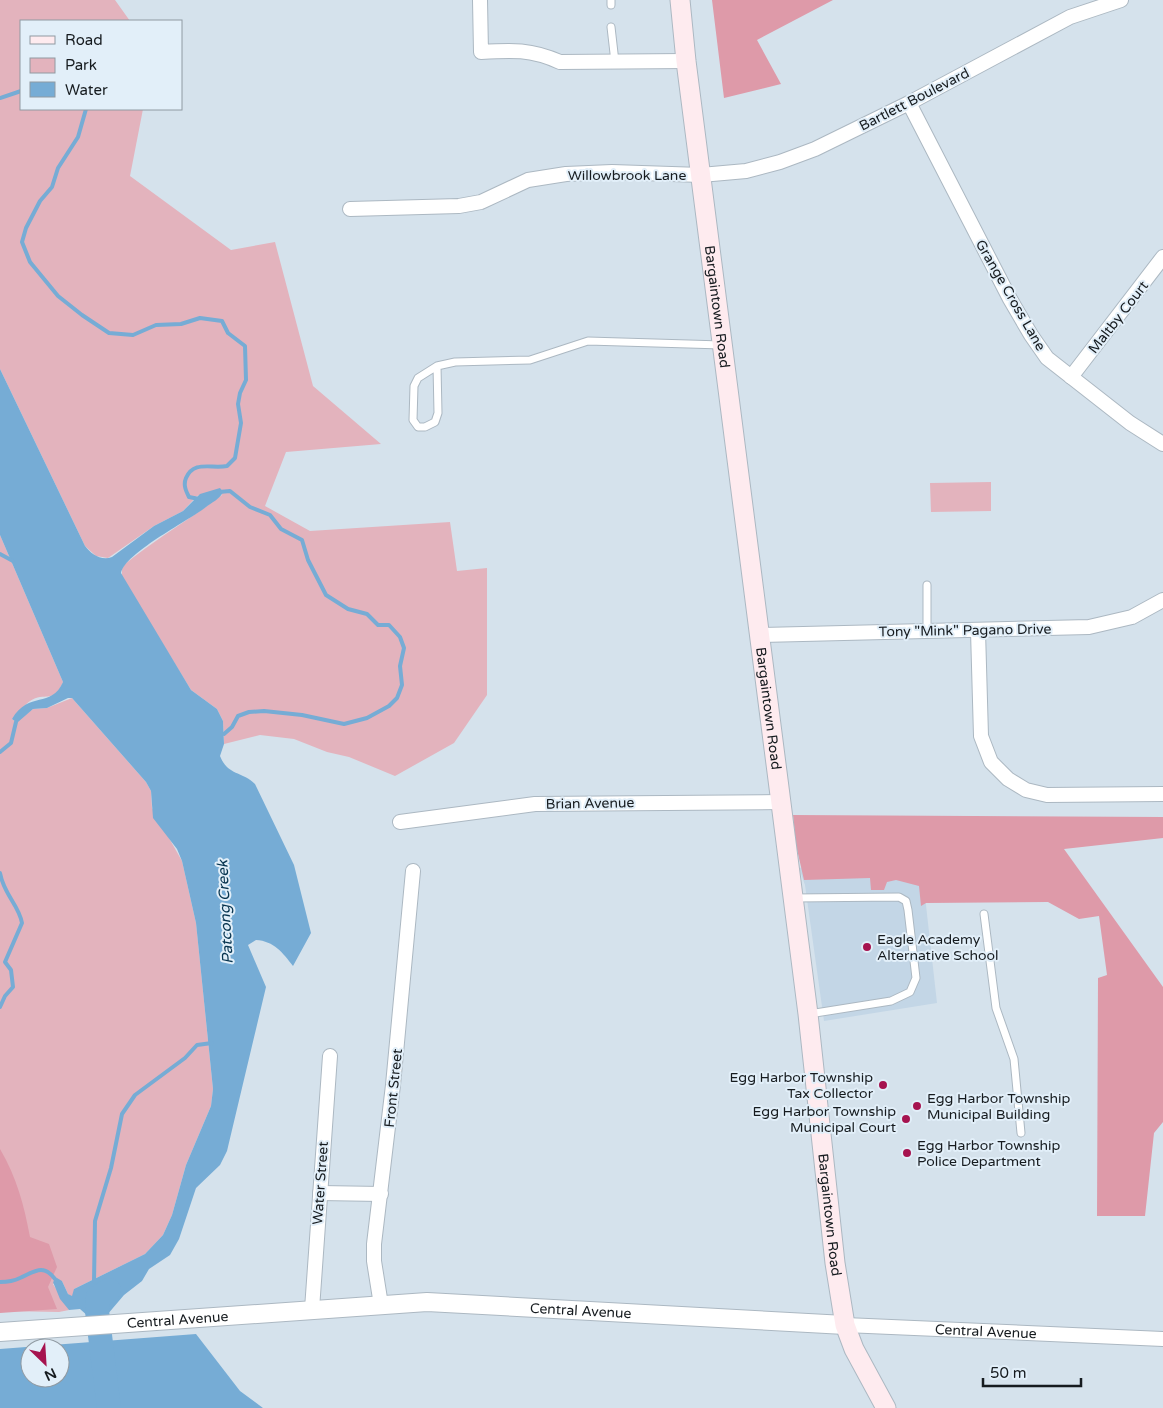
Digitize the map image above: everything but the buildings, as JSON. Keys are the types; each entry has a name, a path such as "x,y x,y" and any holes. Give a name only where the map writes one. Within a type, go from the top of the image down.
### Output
{"main road":[{"name":"Bargaintown Road","path":"680,0 700,175 808,1014 835,1262 846,1325 862,1368 886,1408"}],"street":[{"path":"480,0 481,52 522,50 541,54 560,62 686,61"},
{"name":"Bartlett Boulevard","path":"700,175 746,171 780,162 815,149 909,103 1070,17 1121,0"},
{"name":"Grange Cross Lane","path":"909,103 1030,334 1047,358 1130,423 1163,444"},
{"name":"Willowbrook Lane","path":"350,209 459,206 481,202 528,180 566,174 612,172 700,175"},
{"name":"Maltby Court","path":"1071,377 1163,257"},
{"name":"Tony \"Mink\" Pagano Drive","path":"760,634 927,632 1089,627 1132,617 1163,600"},
{"path":"978,630 981,736 992,762 1008,780 1026,790 1048,795 1163,794"},
{"name":"Brian Avenue","path":"400,822 535,804 781,802"},
{"name":"Front Street","path":"381,1305 374,1250 404,979 412,871"},
{"name":"Water Street","path":"312,1309 330,1056"},
{"path":"320,1193 381,1194"},
{"name":"Central Avenue","path":"0,1332 312,1309 456,1302 846,1325 1163,1340"}],"lane":[{"path":"611,27 615,62"},
{"path":"437,366 438,413 435,422 425,427 418,427 413,420 414,386 418,378 437,366 454,362 530,360 588,341 723,345"},
{"path":"927,585 927,632"},
{"path":"793,898 900,897 906,901 908,910 916,978 910,992 891,1001 808,1014"},
{"path":"984,914 996,1008 1014,1059 1021,1133"}],"shaded area":[{"path":"712,0 833,0 757,40 781,84 724,98"},
{"path":"793,815 1163,817 1163,838 1064,849 1163,987 1163,1122 1154,1133 1145,1216 1097,1216 1098,978 1107,975 1099,916 1079,919 1048,902 926,903 921,906 919,886 896,880 887,882 884,890 871,890 870,878 804,880 796,845"},
{"path":"920,852 937,1003 824,1021 805,885 799,868"},
{"path":"0,1149 11,1170 19,1192 30,1237 49,1244 57,1267 48,1287 57,1309 0,1313"}],"green space":[{"path":"0,0 115,0 129,20 20,20 20,110 143,110 130,176 231,250 275,242 313,386 381,444 286,452 265,506 310,531 450,522 457,571 487,568 487,695 454,743 395,776 349,757 327,752 294,739 260,735 224,744 223,721 217,709 191,690 122,577 122,569 125,564 222,495 220,489 197,496 183,511 154,526 108,558 96,556 85,546 0,369"},
{"path":"991,482 991,511 931,512 930,483"},
{"path":"0,535 63,682 56,693 35,698 12,719 16,722 33,709 47,708 72,698 146,782 151,791 152,808 182,861 196,923 213,1089 211,1106 186,1165 172,1215 163,1235 145,1254 74,1289 74,1295 71,1297 62,1281 53,1284 69,1310 59,1312 0,1311"}],"water":[{"path":"0,369 85,546 97,556 104,558 112,557 154,526 183,511 200,494 220,488 223,492 215,501 133,556 121,573 191,690 217,709 223,721 224,744 220,756 227,767 255,784 294,865 311,933 293,966 282,952 273,945 256,940 248,945 266,987 227,1151 220,1165 196,1188 179,1239 170,1255 149,1269 142,1281 124,1295 107,1315 89,1317 80,1309 69,1310 60,1299 53,1282 57,1278 62,1281 68,1294 72,1296 74,1289 145,1254 163,1235 172,1215 186,1165 211,1106 213,1089 196,923 182,861 177,849 153,818 151,791 146,782 72,698 47,708 33,709 18,722 12,719 25,705 52,695 63,682 0,535"},
{"path":"196,1334 240,1391 263,1408 0,1408 0,1349 20,1347 20,1388 70,1388 70,1344"}],"waterway":[{"path":"0,98 20,91"},
{"path":"86,110 78,137 58,168 52,187 40,201 26,228 22,242 30,262 58,296 109,333 133,335 156,325 181,324 200,318 222,321 228,333 245,346 246,380 240,393 238,404 241,423 235,458 227,466 203,466 189,472 185,481 186,490 189,497 199,499"},
{"path":"219,492 230,491 250,507 270,515 281,529 302,540 308,560 326,595 348,609 367,614 378,625 389,625 400,637 404,648 400,666 402,685 397,698 389,706 367,718 344,724 302,715 264,711 249,712 238,716 232,727 224,734"},
{"path":"0,554 13,561"},
{"path":"0,752 11,743 16,722"},
{"path":"0,873 22,923 5,962 11,970 13,987 5,996 0,1007"},
{"path":"94,1282 95,1221 111,1168 122,1114 135,1095 185,1058 197,1045 212,1043"},
{"path":"0,1282 15,1280 38,1270 46,1271 55,1279"},
{"name":"Patcong Creek","path":"109,1290 98,1297 97,1311 109,1408"}],"place":[{"name":"Eagle Academy Alternative School","path":"867,947"},
{"name":"Egg Harbor Township Tax Collector","path":"883,1085"},
{"name":"Egg Harbor Township Municipal Building","path":"917,1106"},
{"name":"Egg Harbor Township Municipal Court","path":"906,1119"},
{"name":"Egg Harbor Township Police Department","path":"907,1153"}]}
